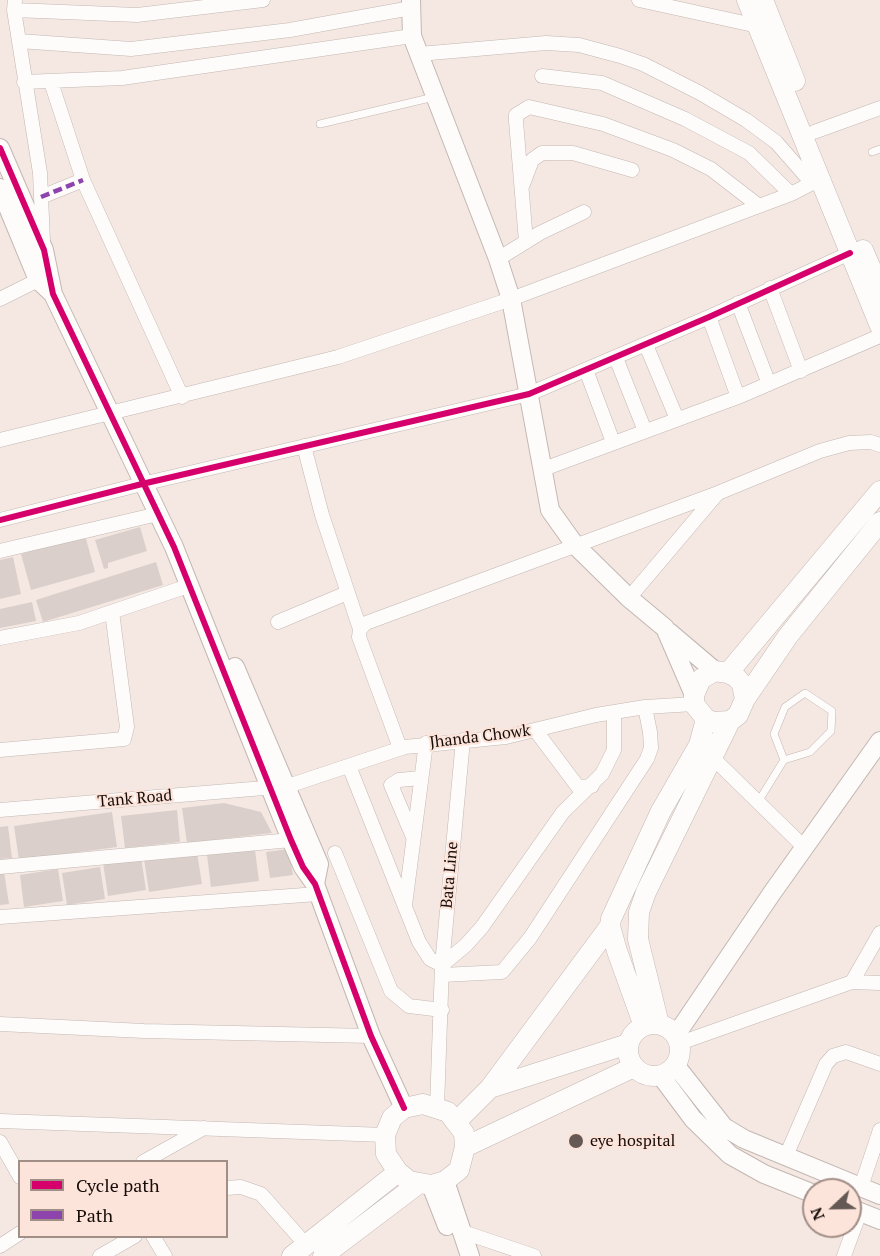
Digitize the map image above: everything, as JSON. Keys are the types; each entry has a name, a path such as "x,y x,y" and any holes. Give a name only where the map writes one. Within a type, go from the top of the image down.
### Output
{"main road":[{"path":"747,0 816,180 850,253 880,326"},
{"path":"763,0 814,132 880,289"},
{"path":"457,1121 490,1088 610,926 613,911 661,811 699,745 698,706 701,679 722,672 880,491"},
{"path":"698,706 721,723 738,716 746,699 788,636 880,522"},
{"path":"722,672 742,684 746,699"},
{"path":"651,1025 638,939 639,912 646,892 730,721"},
{"path":"610,926 651,1025"},
{"path":"490,1088 628,1044 636,1031 651,1025 668,1027 678,1039 681,1051 668,1071 645,1075 634,1067 628,1044"},
{"path":"465,1147 634,1067"},
{"path":"307,1253 431,1183 459,1170 465,1147 464,1133 457,1121 448,1112 438,1107 423,1104 404,1108 392,1118 385,1135 386,1154 398,1172 409,1181 431,1183"},
{"path":"307,1253 398,1172"}],"street":[{"path":"263,0 136,15 14,5 24,82 40,173 44,250 53,294 174,547 188,586 279,787 319,864 316,889"},
{"path":"639,0 758,26"},
{"path":"19,41 131,49 290,30 411,4 412,36 498,259 511,299 550,510 575,545 628,598 722,672"},
{"path":"24,82 122,78 412,36"},
{"path":"0,440 338,357 511,299 791,194 816,180 776,142 746,120 643,64 620,56 579,45 546,43 419,54"},
{"path":"542,76 602,83 685,119 748,153 791,194"},
{"path":"51,81 83,180 182,397"},
{"path":"526,242 516,115 528,107 603,124 673,150 711,170 759,206"},
{"path":"814,132 880,108"},
{"path":"0,148 44,250"},
{"path":"521,188 532,160 542,153 573,153 632,170"},
{"path":"41,197 83,180"},
{"path":"0,188 38,280 53,294"},
{"path":"498,259 584,212"},
{"path":"0,520 142,484 529,394 710,317 850,253"},
{"path":"0,299 38,280"},
{"path":"770,288 801,371"},
{"path":"738,303 769,384"},
{"path":"710,317 738,397"},
{"path":"541,470 738,397 880,336"},
{"path":"646,345 677,419"},
{"path":"616,358 645,431"},
{"path":"586,370 613,442"},
{"path":"360,629 366,623 718,493 820,451 849,443 871,442 880,445"},
{"path":"304,446 322,515 360,629 360,643 400,748"},
{"path":"628,598 718,493"},
{"path":"0,551 158,514"},
{"path":"174,547 190,563 279,787 291,840 316,889 371,1036 404,1108"},
{"path":"0,638 79,623 188,586"},
{"path":"278,622 347,593"},
{"path":"0,750 123,739 127,728 112,612"},
{"path":"665,628 698,706"},
{"name":"Jhanda Chowk","path":"279,787 400,748 426,743 506,737 645,707 698,706"},
{"path":"349,766 424,952 442,970 502,972 530,938 647,759 651,748 645,707"},
{"path":"442,970 483,927 563,812 602,774 614,750 614,712"},
{"path":"536,731 578,787 592,786"},
{"name":"Bata Line","path":"438,1107 442,970 463,740"},
{"path":"678,1039 804,847 880,741"},
{"path":"405,906 426,743"},
{"path":"712,758 804,847"},
{"path":"414,839 391,785 399,780 421,778"},
{"name":"Tank Road","path":"0,810 279,787"},
{"path":"0,867 291,840"},
{"path":"335,853 391,991 409,1006 442,1010"},
{"path":"0,917 316,889"},
{"path":"852,982 880,933"},
{"path":"678,1039 852,982 880,983"},
{"path":"0,1024 144,1031 371,1036"},
{"path":"786,1156 826,1064 833,1056 846,1052 880,1064"},
{"path":"668,1071 724,1127 744,1139 839,1178"},
{"path":"668,1071 693,1119 730,1155 764,1174 802,1189"},
{"path":"0,1121 206,1126 385,1135"},
{"path":"146,1160 206,1126"},
{"path":"862,1184 880,1130"},
{"path":"0,1142 18,1173"},
{"path":"431,1183 460,1231 470,1256"},
{"path":"431,1183 458,1256"},
{"path":"228,1188 241,1187 261,1194 307,1253"},
{"path":"862,1187 880,1195"},
{"path":"862,1213 880,1220"},
{"path":"460,1231 534,1256"},
{"path":"0,1246 18,1234"},
{"path":"100,1256 132,1238"},
{"path":"154,1238 165,1256"},
{"path":"844,1256 848,1238"}],"lane":[{"path":"320,124 436,97"},
{"path":"872,152 880,149"},
{"path":"758,802 784,760 810,752 831,731 832,711 805,693 785,707 774,734 784,760"}],"building":[{"path":"140,527 147,551 108,563 108,568 104,569 95,540"},
{"path":"85,535 95,572 31,590 21,554"},
{"path":"13,557 21,594 0,599 0,560"},
{"path":"156,562 163,585 43,622 36,600"},
{"path":"32,602 36,621 0,628 0,609"},
{"path":"224,803 261,812 272,833 187,843 182,808"},
{"path":"177,810 180,842 125,848 121,816"},
{"path":"112,812 117,847 19,860 14,826"},
{"path":"8,826 12,858 0,859 0,827"},
{"path":"289,849 293,875 270,878 266,852"},
{"path":"255,850 259,881 211,887 207,855"},
{"path":"197,853 202,884 149,892 144,859"},
{"path":"141,857 146,890 108,896 103,863"},
{"path":"100,867 105,899 67,905 62,873"},
{"path":"58,869 63,901 24,907 20,875"},
{"path":"0,872 4,872 9,904 0,905"}],"marked path":[{"path":"41,197 83,180"}],"cycle path":[{"path":"0,148 44,250 53,294 174,547 291,840 303,867 315,884 371,1036 404,1108"},
{"path":"0,520 142,484 529,394 709,317 850,253"}],"place":[{"name":"eye hospital","path":"576,1141"}]}
